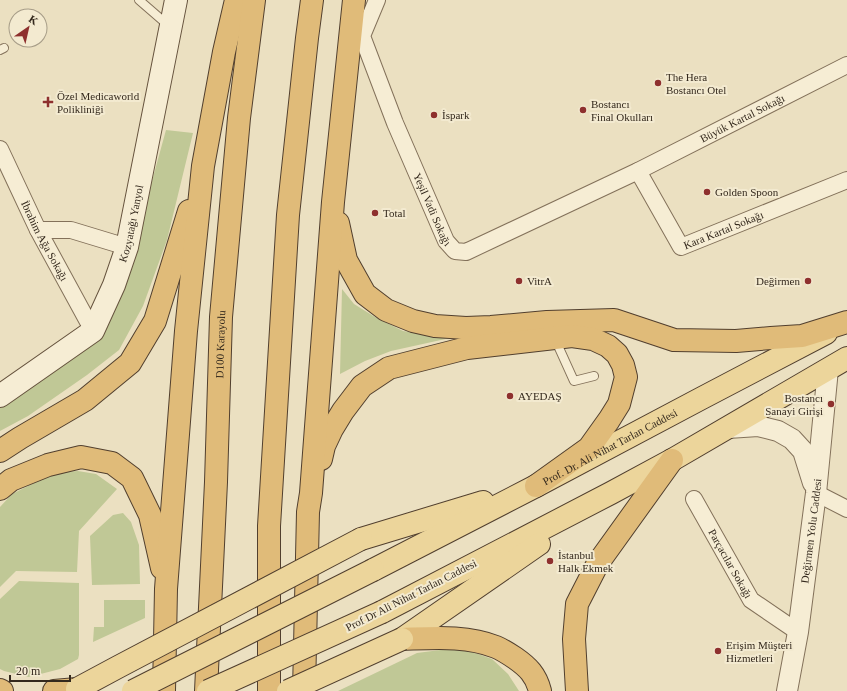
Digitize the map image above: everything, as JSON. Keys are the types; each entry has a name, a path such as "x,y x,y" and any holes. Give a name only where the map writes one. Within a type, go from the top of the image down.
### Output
{"highway":[{"path":"164,691 166,590 186,330 203,166 224,52 236,0"},
{"name":"D100 Karayolu","path":"207,691 221,317 239,118 254,0"},
{"path":"269,691 269,526 288,215 312,0"},
{"path":"307,38 316,0"},
{"path":"304,691 308,512 311,493 333,202 356,35 354,0"},
{"path":"0,450 85,400 130,363 155,321 203,166"},
{"path":"333,202 346,260 366,294 386,310 435,326 466,328 547,322 614,320 674,340 736,341 802,336 847,322"},
{"path":"311,493 324,446 342,410 362,386 389,368 467,348 572,336 594,339 608,346 617,354 624,365 626,377 619,404 589,448 536,486"},
{"path":"0,489 11,480 48,464 82,457 112,463 132,478 150,515 166,590"},
{"path":"577,691 574,639 577,604 598,563 672,460"},
{"path":"402,639 437,638 472,640 486,643 498,648 528,668 534,675 540,691"},
{"path":"54,691 75,690"}],"main road":[{"name":"Kozyatağı Yanyol","path":"93,331 114,285 127,247 176,0"},
{"name":"Prof. Dr. Ali Nihat Tarlan Caddesi","path":"133,691 536,486 847,322"},
{"path":"0,396 93,331"},
{"path":"288,691 402,639 611,493 728,428 847,358"},
{"path":"75,690 361,539 536,486"},
{"name":"Prof Dr Ali Nihat Tarlan Caddesi","path":"207,691 382,612 611,493"}],"street":[{"path":"356,35 377,0"},
{"name":"Yeşil Vadi Sokağı","path":"356,35 446,241 455,251 466,252 638,171"},
{"name":"Büyük Kartal Sokağı","path":"638,171 847,65"},
{"name":"İbrahim Ağa Sokağı","path":"0,149 38,230 93,331"},
{"name":"Kara Kartal Sokağı","path":"638,171 681,247 847,180"},
{"path":"38,230 71,230 127,247"},
{"name":"Değirmen Yolu Caddesi","path":"786,691 798,632 816,493 828,369"},
{"path":"728,428 758,426 778,431 792,439 803,451 816,493 847,509"},
{"name":"Parçacılar Sokağı","path":"694,499 751,600 798,632"}],"lane":[{"path":"139,0 171,28"},
{"path":"554,338 574,381 594,376"}],"green space":[{"path":"166,130 193,133 167,240 143,306 119,350 87,375 28,416 0,431 0,407 101,334 138,232"},
{"path":"342,289 354,304 375,317 403,331 450,338 391,351 365,361 340,374"},
{"path":"78,471 96,474 117,489 79,531 77,572 16,571 0,587 0,507 12,494 36,482 61,472"},
{"path":"123,513 131,522 139,545 140,584 92,585 90,536 113,515"},
{"path":"19,581 79,583 78,659 60,669 29,677 0,669 0,599"},
{"path":"104,600 145,600 145,618 93,642 94,627 104,627"},
{"path":"440,650 467,650 492,659 508,674 519,691 338,691 417,653"}],"place":[{"name":"The Hera Bostancı Otel","path":"658,83"},
{"name":"Özel Medicaworld Polikliniği","path":"48,102"},
{"name":"Bostancı Final Okulları","path":"583,110"},
{"name":"İspark","path":"434,115"},
{"name":"Golden Spoon","path":"707,192"},
{"name":"Total","path":"375,213"},
{"name":"VitrA","path":"519,281"},
{"name":"Değirmen","path":"808,281"},
{"name":"AYEDAŞ","path":"510,396"},
{"name":"Bostancı Sanayi Girişi","path":"831,404"},
{"name":"İstanbul Halk Ekmek","path":"550,561"},
{"name":"Erişim Müşteri Hizmetleri","path":"718,651"}]}
